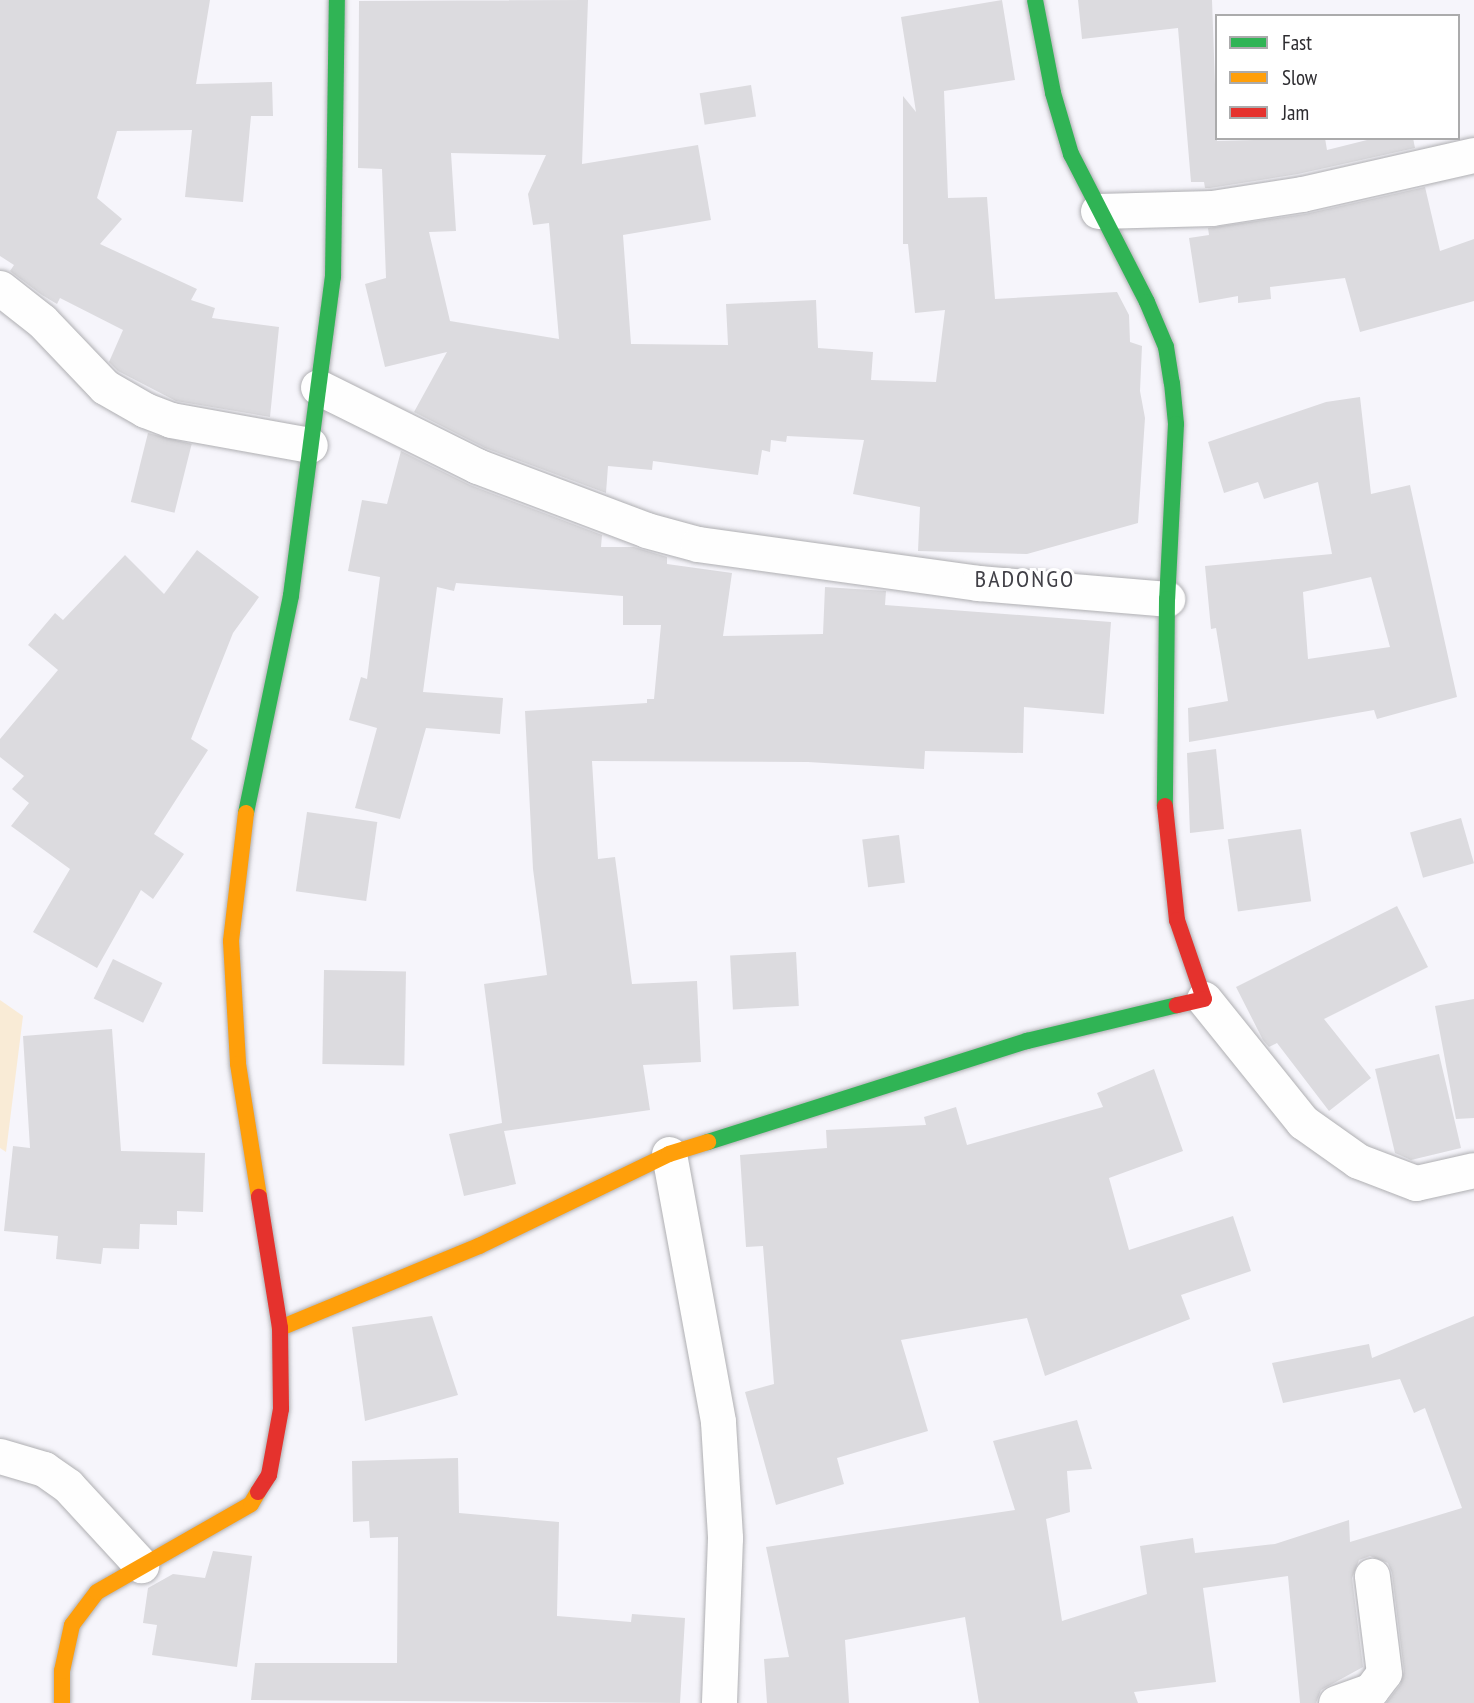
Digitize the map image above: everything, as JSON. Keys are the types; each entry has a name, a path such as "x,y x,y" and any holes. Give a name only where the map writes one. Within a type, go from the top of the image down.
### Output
{"street":[{"path":"62,1703 62,1671 72,1625 96,1592 141,1565 222,1525 251,1504 269,1475 281,1409 280,1328 238,1064 232,941 250,783 291,594 333,277 337,0"},
{"path":"1035,0 1060,117 1098,211 1147,302 1166,347 1176,424 1167,599 1165,801 1177,920 1204,999 1303,1122 1359,1161 1416,1183 1474,1170"},
{"path":"1098,211 1212,208 1303,194 1474,155"},
{"path":"0,288 42,321 105,387 145,410 171,420 310,445"},
{"path":"318,387 477,466 646,530 698,544 978,583 1167,599"},
{"path":"280,1328 479,1246 669,1154 1027,1041 1204,999"},
{"path":"669,1154 718,1422 725,1538 719,1703"},
{"path":"0,1456 44,1469 68,1486 141,1565"},
{"path":"1336,1703 1371,1690 1384,1672 1372,1576"}],"shaded area":[{"path":"0,1000 23,1016 6,1152 0,1148"}],"building":[{"path":"0,0 210,0 196,84 272,82 273,116 251,116 243,202 185,197 192,130 117,131 97,198 122,219 100,244 197,289 191,300 215,308 212,318 279,327 270,417 176,401 118,371 109,362 123,330 60,298 57,304 42,295 10,271 14,265 0,256"},
{"path":"588,0 582,164 698,145 711,220 623,235 631,344 728,345 726,304 816,300 818,348 873,352 871,380 936,382 945,310 915,313 908,244 903,244 903,96 916,112 901,17 1002,0 1015,80 944,91 948,198 987,197 995,299 1117,292 1129,315 1130,342 1142,346 1140,391 1145,418 1138,523 1027,554 918,551 920,507 853,494 864,440 787,436 786,442 771,440 770,452 762,450 758,475 653,461 652,470 608,466 606,493 485,448 414,412 447,352 385,367 365,284 386,278 382,169 358,168 359,1","holes":["451,153 546,155 528,194 533,225 549,223 559,339 450,321 429,232 456,231"]},
{"path":"1078,0 1212,0 1215,140 1325,140 1327,150 1367,140 1413,140 1415,148 1298,174 1205,188 1204,182 1191,182 1178,28 1082,39"},
{"path":"751,85 756,117 705,125 700,93"},
{"path":"1425,187 1440,251 1474,239 1474,301 1360,332 1345,278 1270,287 1271,299 1238,303 1238,296 1199,303 1189,238 1209,235 1208,228 1305,214"},
{"path":"1360,397 1371,494 1410,485 1457,697 1377,719 1374,710 1189,742 1188,708 1228,701 1216,628 1211,629 1205,566 1332,554 1318,482 1264,499 1258,482 1224,493 1208,442 1326,402","holes":["1371,577 1390,647 1308,659 1303,592"]},
{"path":"148,433 192,444 174,513 131,502"},
{"path":"401,451 470,485 602,535 601,547 634,547 667,557 667,564 732,573 723,636 823,634 825,587 886,591 885,605 1111,622 1104,714 1024,707 1023,753 925,751 924,769 808,762 592,761 598,859 615,857 632,984 697,981 701,1062 643,1065 650,1110 504,1131 516,1184 464,1196 449,1134 502,1123 484,984 547,975 533,869 525,711 647,703 647,699 654,699 661,625 623,625 623,596 456,583 454,591 437,587 423,692 503,698 500,734 426,728 400,819 355,808 377,728 349,720 361,677 367,679 380,577 348,571 362,500 387,504"},
{"path":"197,550 259,597 233,633 191,739 208,750 154,834 184,854 153,899 141,890 97,968 33,932 70,869 11,826 29,803 12,789 24,776 0,757 0,739 58,670 28,645 55,613 63,620 125,555 164,594"},
{"path":"1216,749 1224,829 1190,833 1187,753"},
{"path":"307,812 377,822 366,901 296,891"},
{"path":"1461,818 1474,863 1423,878 1410,833"},
{"path":"1301,829 1311,901 1238,912 1228,839"},
{"path":"899,835 905,883 868,887 862,840"},
{"path":"1397,906 1428,967 1324,1019 1371,1078 1329,1111 1277,1043 1269,1047 1263,1040 1236,987"},
{"path":"796,952 799,1006 733,1009 730,955"},
{"path":"113,959 162,983 143,1023 94,999"},
{"path":"324,970 406,971 404,1065 322,1064"},
{"path":"1474,999 1474,1118 1456,1119 1435,1006"},
{"path":"112,1029 121,1151 205,1153 203,1212 177,1211 177,1225 140,1224 139,1249 103,1248 101,1264 56,1259 58,1236 4,1231 13,1146 30,1148 23,1036"},
{"path":"1439,1054 1461,1148 1411,1160 1395,1153 1375,1069"},
{"path":"1154,1069 1183,1151 1109,1178 1129,1250 1233,1216 1251,1271 1181,1295 1190,1319 1045,1376 1027,1318 901,1340 928,1431 837,1458 844,1484 776,1505 745,1392 774,1384 763,1246 746,1247 740,1155 827,1148 826,1130 926,1125 924,1117 956,1107 967,1145 1103,1107 1097,1093"},
{"path":"432,1316 458,1395 365,1421 352,1327"},
{"path":"1474,1316 1474,1703 1386,1703 1400,1685 1404,1671 1392,1573 1388,1563 1370,1556 1359,1560 1352,1578 1363,1667 1321,1690 1316,1703 1300,1703 1288,1576 1203,1588 1216,1682 1134,1692 1138,1703 979,1703 965,1617 845,1640 849,1703 767,1703 764,1659 789,1657 766,1547 1015,1510 993,1441 1077,1420 1092,1469 1067,1471 1070,1512 1046,1519 1062,1621 1147,1594 1140,1546 1193,1538 1195,1553 1275,1544 1349,1520 1350,1542 1462,1508 1425,1408 1414,1413 1400,1379 1283,1403 1272,1363 1369,1344 1372,1358"},
{"path":"458,1458 459,1513 559,1522 557,1616 631,1622 632,1614 685,1618 680,1703 251,1700 255,1663 397,1663 398,1537 370,1538 369,1521 353,1522 352,1461"},
{"path":"213,1551 252,1556 237,1667 152,1655 157,1625 143,1623 148,1588 173,1574 205,1578"}],"traffic: fast":[{"path":"246,813 291,595 333,277 337,0"},
{"path":"1035,0 1053,93 1071,154 1147,302 1166,347 1172,383 1176,424 1167,599 1165,806"},
{"path":"708,1142 1027,1041 1177,1005"}],"traffic: slow":[{"path":"246,813 231,941 238,1064 259,1197"},
{"path":"280,1328 479,1246 669,1154 708,1142"},
{"path":"62,1703 62,1671 72,1625 97,1592 251,1504 258,1492"}],"traffic: jam":[{"path":"1165,806 1177,920 1204,999 1177,1005"},
{"path":"258,1492 269,1475 281,1409 280,1328 259,1197"}],"district":[{"name":"BADONGO","path":"1025,579"}]}
